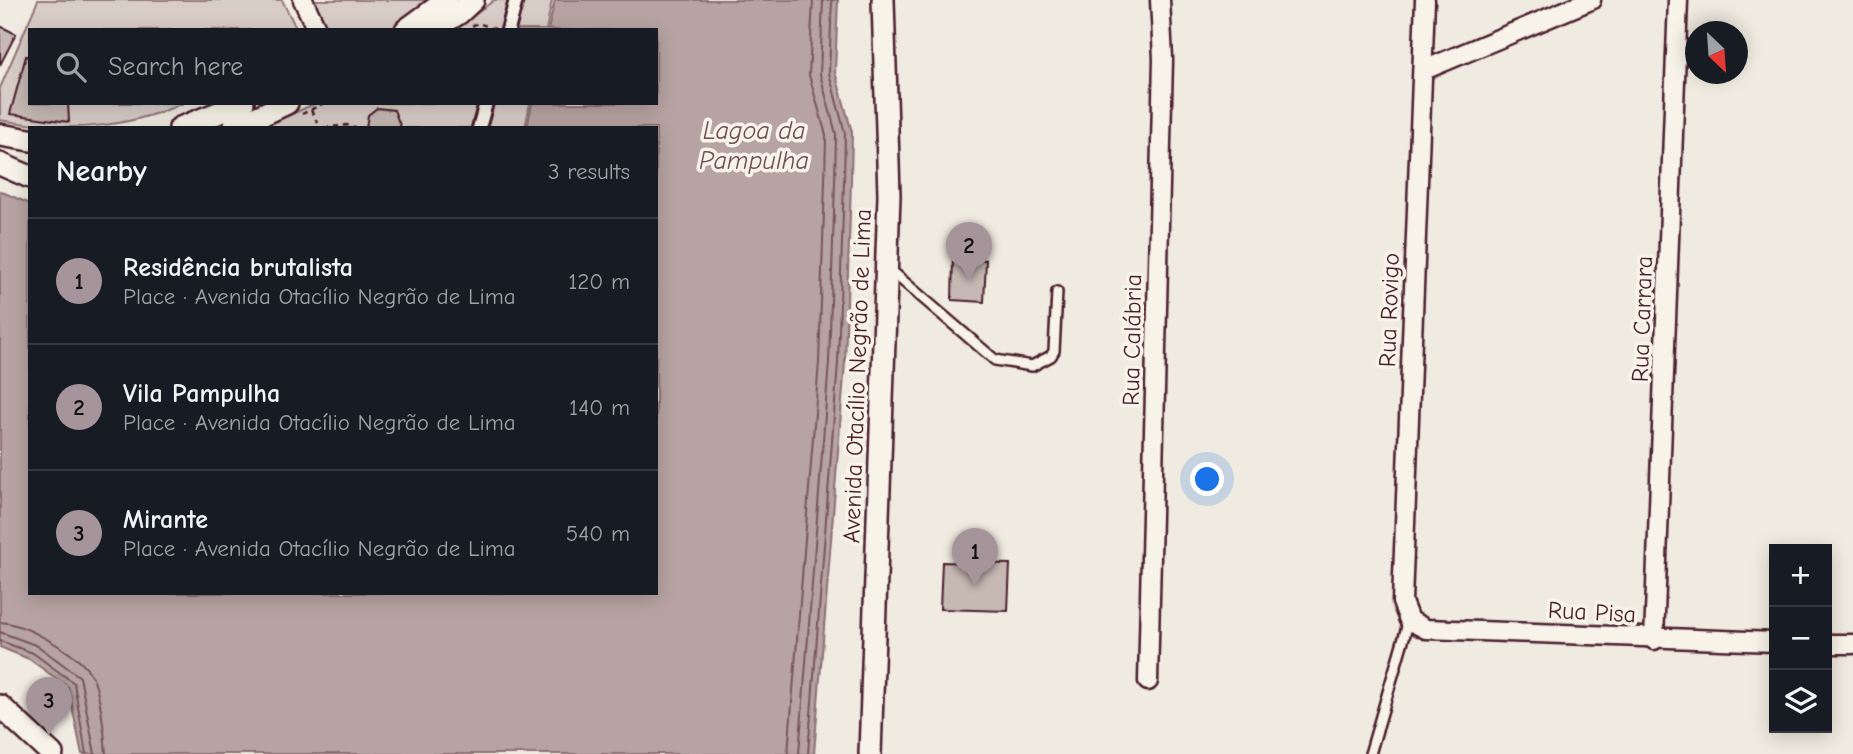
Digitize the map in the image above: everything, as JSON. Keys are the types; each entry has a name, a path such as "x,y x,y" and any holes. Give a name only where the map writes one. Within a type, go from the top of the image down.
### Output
{"street":[{"path":"303,0 316,28"},
{"path":"409,28 447,0"},
{"path":"435,28 459,13 473,0"},
{"path":"509,28 516,0"},
{"name":"Avenida Otacílio Negrão de Lima","path":"870,754 887,267 888,154 883,0"},
{"name":"Rua Calábria","path":"1148,681 1163,59 1160,0"},
{"name":"Rua Rovigo","path":"1409,620 1402,602 1426,0"},
{"path":"1424,70 1591,0"},
{"name":"Rua Carrara","path":"1654,640 1678,0"},
{"path":"185,126 238,105"},
{"path":"238,126 283,105"},
{"path":"480,126 485,105"},
{"path":"0,135 28,140"},
{"path":"0,164 28,176"},
{"name":"Rua Pisa","path":"1409,620 1426,629 1654,640 1769,642"},
{"path":"1832,644 1853,644"},
{"path":"0,706 52,754"}],"lane":[{"path":"887,267 983,352 995,360 1032,366 1042,362 1054,351 1057,292"},
{"path":"1370,754 1409,620"}],"path":[{"path":"478,23 492,28"},
{"path":"320,105 311,110 321,126"}],"shaded area":[{"path":"38,0 282,0 296,28 28,28 28,105 179,105 138,119 94,126 49,126 0,120 0,88"},
{"path":"309,0 444,0 405,28 322,28"},
{"path":"494,0 552,0 546,28 459,28"},
{"path":"312,105 530,105 525,126 265,126"}],"water":[{"name":"Lagoa da Pampulha","path":"555,0 838,0 835,72 852,132 851,182 845,363 814,754 82,754 68,687 29,659 0,647 0,191 28,203 28,595 658,595 658,126 527,126 532,105 658,105 658,28 548,28"}],"building":[{"path":"0,26 16,34 0,65"},
{"path":"28,56 28,105 68,105 69,122 10,114"},
{"path":"377,108 394,110 400,126 366,126 368,115"},
{"path":"953,257 986,260 984,302 952,300"},
{"path":"942,562 1010,564 1008,611 940,609"}],"place":[{"name":"Vila Pampulha","path":"969,280"},
{"name":"Residência brutalista","path":"975,586"},
{"name":"Mirante","path":"49,735"}]}
